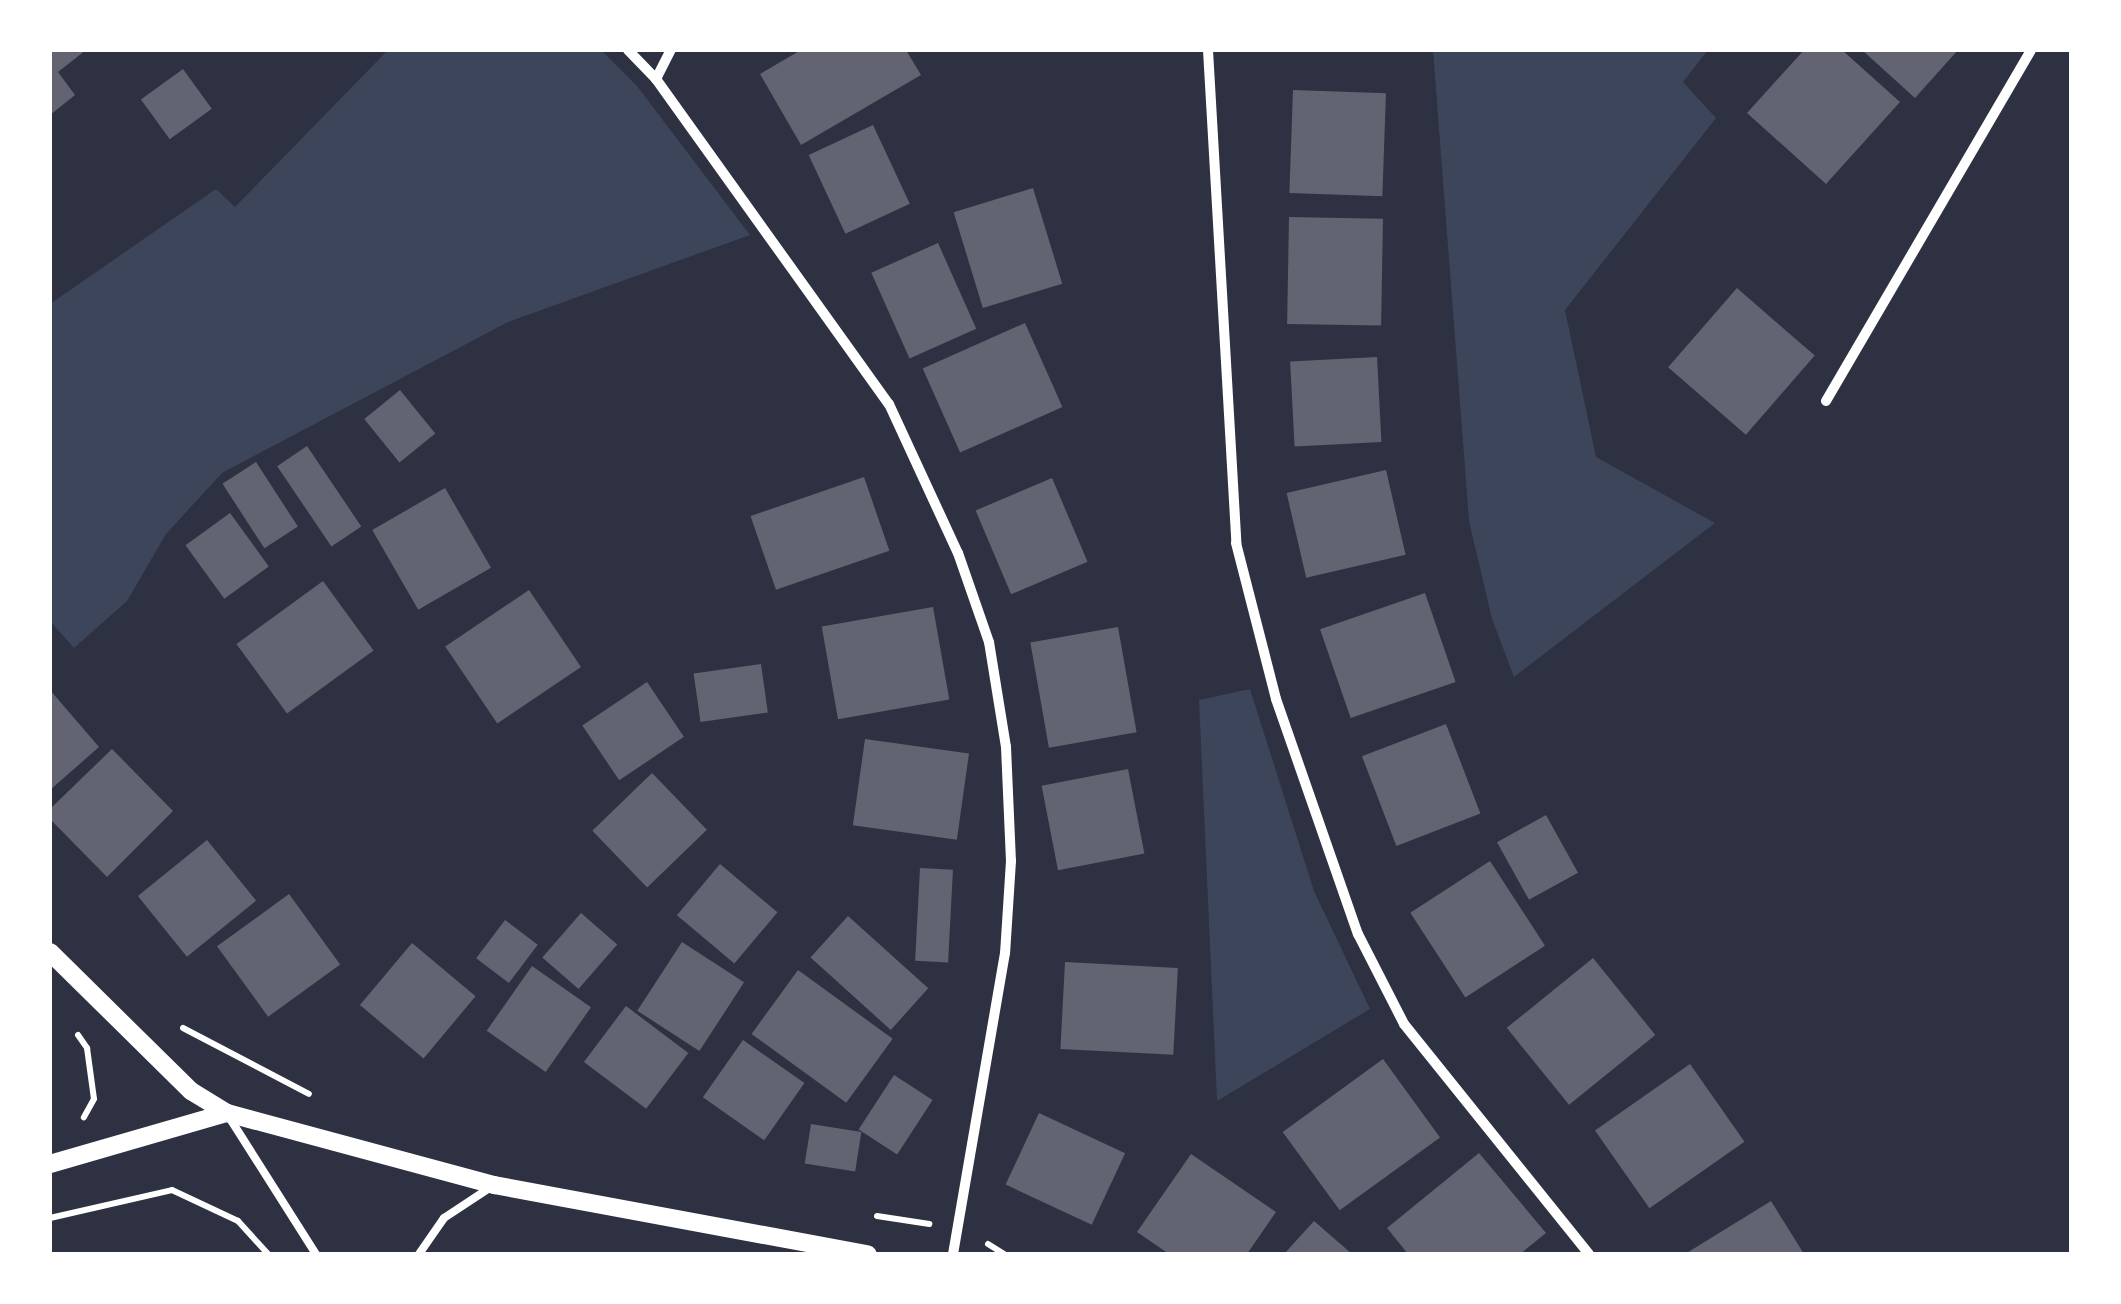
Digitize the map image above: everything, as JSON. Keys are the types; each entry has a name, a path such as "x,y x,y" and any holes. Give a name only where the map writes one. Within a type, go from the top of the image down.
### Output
{"street":[{"path":"628,50 656,79 889,404 958,553 989,642 1006,747 1010,880 1005,952 953,1254"},
{"path":"656,79 671,50"},
{"path":"1208,50 1235,526 1276,700 1358,934 1404,1024 1589,1254"},
{"path":"1826,401 2030,50"},
{"path":"50,952 192,1091 227,1112 494,1185 864,1254"},
{"path":"50,1164 227,1112"}],"lane":[{"path":"227,1112 316,1254"},
{"path":"418,1254 444,1218 494,1185"}],"path":[{"path":"64,1021 87,1048 92,1068 94,1099 74,1127"},
{"path":"178,1026 322,1099"},
{"path":"50,1218 172,1190 238,1221 268,1254"},
{"path":"872,1215 981,1232 1004,1254"}],"shaded area":[{"path":"388,50 601,50 637,86 750,235 508,322 222,473 166,534 127,601 74,648 50,621 50,304 216,189 235,207"},
{"path":"1433,50 1708,50 1683,82 1716,118 1565,310 1596,457 1715,523 1514,677 1492,619 1469,521"},
{"path":"1250,689 1314,891 1370,1009 1217,1101 1199,700"}],"building":[{"path":"50,50 86,50 58,72 75,95 50,115"},
{"path":"801,50 906,50 921,75 801,145 760,74"},
{"path":"1804,50 1842,50 1900,102 1826,184 1747,113"},
{"path":"1862,50 1958,50 1915,98"},
{"path":"183,69 212,109 170,139 141,100"},
{"path":"1293,90 1386,93 1382,196 1289,193"},
{"path":"873,125 910,204 845,234 809,155"},
{"path":"1033,188 1062,284 983,308 954,212"},
{"path":"1289,217 1383,219 1381,326 1287,324"},
{"path":"938,243 976,329 910,359 871,273"},
{"path":"1737,288 1815,356 1746,435 1668,367"},
{"path":"1025,323 1062,407 960,453 923,369"},
{"path":"1377,357 1381,442 1295,446 1290,362"},
{"path":"400,390 435,434 399,462 364,419"},
{"path":"307,446 361,526 331,547 277,466"},
{"path":"256,462 298,527 264,548 222,484"},
{"path":"1386,470 1406,555 1306,578 1287,493"},
{"path":"864,477 889,551 776,590 751,516"},
{"path":"1052,478 1088,562 1011,594 976,510"},
{"path":"445,488 491,568 418,610 372,530"},
{"path":"230,513 269,566 224,599 186,545"},
{"path":"323,581 374,651 287,713 236,644"},
{"path":"529,590 581,667 497,724 445,646"},
{"path":"1425,593 1456,682 1351,718 1320,629"},
{"path":"933,607 949,700 838,719 822,627"},
{"path":"1118,627 1137,732 1049,748 1030,642"},
{"path":"761,664 768,713 700,722 694,673"},
{"path":"647,682 684,737 619,780 582,726"},
{"path":"50,690 99,747 50,790"},
{"path":"1446,724 1480,814 1396,846 1362,756"},
{"path":"865,739 969,754 957,840 853,825"},
{"path":"112,749 173,811 107,877 50,819 50,809"},
{"path":"1128,769 1144,853 1058,870 1042,786"},
{"path":"652,773 707,830 647,887 592,831"},
{"path":"1546,815 1578,873 1529,900 1497,842"},
{"path":"207,840 256,901 187,957 138,896"},
{"path":"1490,861 1545,946 1465,997 1410,913"},
{"path":"720,864 777,912 734,964 677,915"},
{"path":"920,868 953,870 948,963 915,961"},
{"path":"289,894 340,964 268,1017 217,946"},
{"path":"581,913 617,944 579,989 542,958"},
{"path":"848,916 928,988 891,1030 811,958"},
{"path":"505,920 538,945 509,983 476,958"},
{"path":"682,942 744,982 699,1051 637,1011"},
{"path":"412,943 476,996 424,1058 360,1005"},
{"path":"1593,958 1655,1035 1569,1105 1507,1028"},
{"path":"1065,962 1178,968 1173,1055 1060,1049"},
{"path":"532,966 591,1007 546,1072 487,1031"},
{"path":"798,970 893,1039 846,1103 752,1034"},
{"path":"626,1006 688,1053 646,1109 584,1062"},
{"path":"743,1040 804,1083 764,1140 703,1097"},
{"path":"1383,1059 1440,1137 1340,1210 1283,1132"},
{"path":"1690,1064 1744,1142 1649,1208 1595,1131"},
{"path":"894,1075 933,1100 897,1155 859,1130"},
{"path":"1039,1113 1125,1153 1092,1225 1006,1185"},
{"path":"811,1124 861,1132 855,1171 805,1164"},
{"path":"1479,1153 1546,1233 1520,1254 1408,1254 1387,1228"},
{"path":"1191,1154 1276,1212 1247,1254 1169,1254 1137,1232"},
{"path":"1771,1201 1804,1254 1685,1254"},
{"path":"1314,1221 1352,1254 1284,1254"}]}
